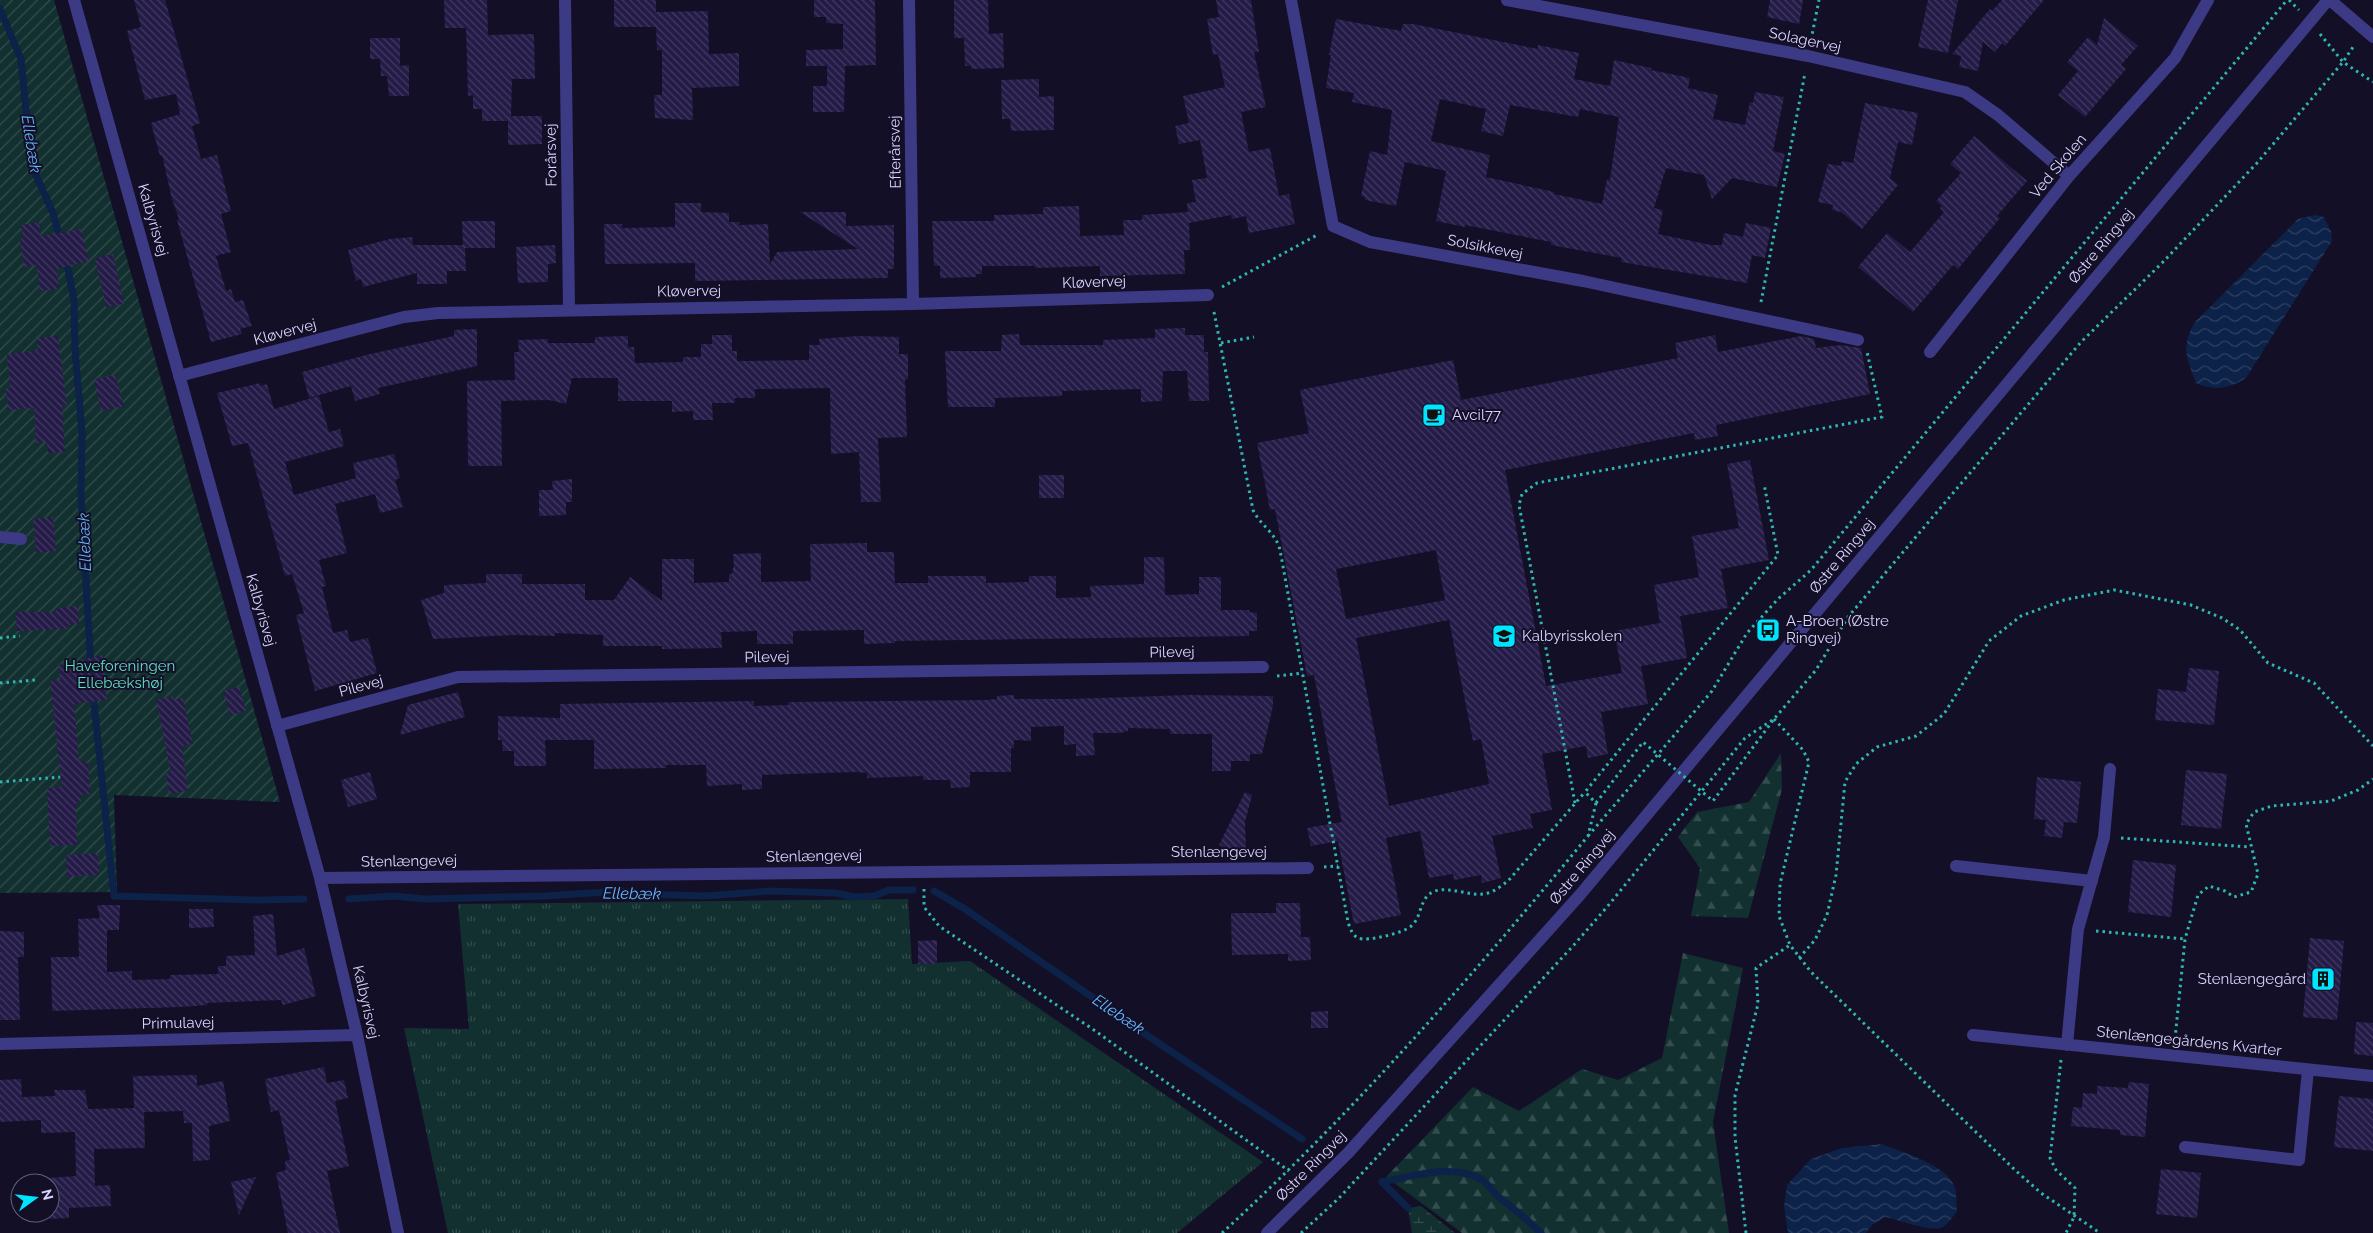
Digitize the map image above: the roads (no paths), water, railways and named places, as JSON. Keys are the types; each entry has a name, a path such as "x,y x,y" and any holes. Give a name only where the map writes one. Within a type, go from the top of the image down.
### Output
{"street":[{"name":"Kalbyrisvej","path":"74,0 320,878 357,1035 398,1233"},
{"name":"Forårsvej","path":"566,0 569,309"},
{"name":"Efterårsvej","path":"909,0 913,304"},
{"name":"Solsikkevej","path":"1291,0 1333,226 1370,242 1583,281 1858,340"},
{"name":"Solagervej","path":"1507,0 1808,56 1965,92 1998,115 2068,176"},
{"name":"Ved Skolen","path":"1930,352 2068,176 2175,58 2208,0"},
{"name":"Østre Ringvej","path":"1267,1233 1348,1153 1579,896 2329,0"},
{"path":"2329,0 2369,33"},
{"name":"Kløvervej","path":"180,376 404,317 438,313 569,309 913,304 1208,295"},
{"path":"0,537 22,539"},
{"name":"Pilevej","path":"277,726 458,677 1263,668"},
{"path":"2066,1045 2078,929 2104,837 2110,769"},
{"path":"1956,866 2092,881"},
{"name":"Stenlængevej","path":"320,878 1308,868"},
{"name":"Primulavej","path":"0,1044 357,1035"},
{"name":"Stenlængegårdens Kvarter","path":"1973,1035 2373,1076"},
{"path":"2185,1147 2299,1160 2308,1070"}],"water":[{"path":"2315,215 2324,217 2331,231 2332,241 2246,378 2234,385 2222,388 2203,386 2196,383 2186,353 2187,340 2194,323 2298,219"},
{"path":"1881,1144 1923,1160 1934,1166 1951,1180 1956,1190 1957,1211 1947,1224 1943,1227 1931,1228 1885,1217 1872,1225 1866,1233 1788,1233 1784,1206 1787,1185 1811,1159 1842,1148"}],"waterway":[{"name":"Ellebæk","path":"0,9 21,59 29,140 35,173 53,213 61,242"},
{"name":"Ellebæk","path":"66,259 74,300 75,350 82,432 81,496 91,667"},
{"name":"Ellebæk","path":"93,693 114,896 258,900 304,899"},
{"name":"Ellebæk","path":"349,899 394,896 425,899 545,896 622,891 643,894 705,896 769,891 836,893 854,897 874,896 889,890 913,890"},
{"name":"Ellebæk","path":"934,891 965,909 1151,1038 1302,1139"},
{"name":"Ellebæk","path":"1382,1182 1434,1172 1448,1171 1473,1175 1484,1181 1498,1196 1541,1233"},
{"path":"1382,1182 1408,1208"}],"place":[{"name":"Avcil77","path":"1434,415"},
{"name":"A-Broen (Østre Ringvej)","path":"1768,630"},
{"name":"Kalbyrisskolen","path":"1504,636"},
{"name":"Stenlængegård","path":"2323,979"}],"park label":[{"name":"Haveforeningen Ellebækshøj","path":"120,674"}]}
